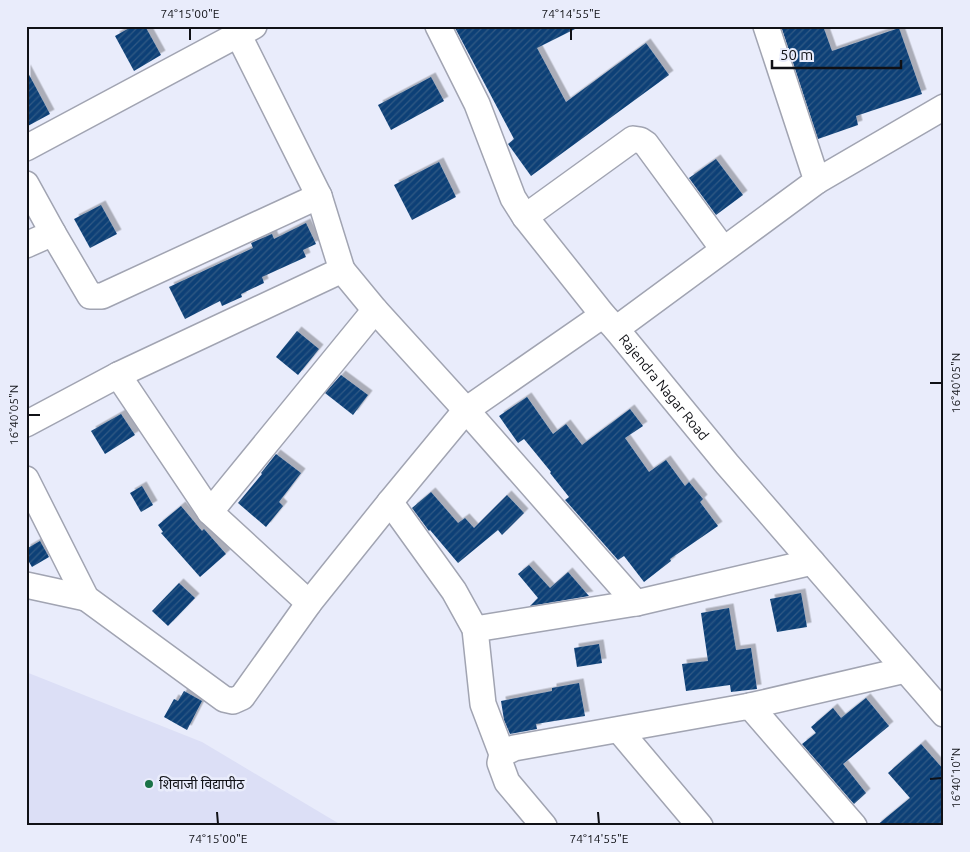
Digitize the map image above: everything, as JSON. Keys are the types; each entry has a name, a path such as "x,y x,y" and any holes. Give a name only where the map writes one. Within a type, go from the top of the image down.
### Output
{"street":[{"name":"Rajendra Nagar Road","path":"438,26 477,104 513,198 525,217 727,464 905,670 939,701"},
{"path":"766,26 817,181"},
{"path":"26,148 242,29 319,196 342,270 375,310 636,603"},
{"path":"26,585 86,598 224,699 233,701 242,697 309,603 466,410 610,322 723,249 817,181 944,108"},
{"path":"525,217 633,139 640,140 646,144 723,249"},
{"path":"26,184 90,296 102,296 319,196"},
{"path":"26,246 53,233"},
{"path":"26,424 118,375 342,270"},
{"path":"210,512 375,310"},
{"path":"118,375 210,512 309,603"},
{"path":"26,478 86,598"},
{"path":"390,502 454,590 475,629 483,704 502,754 500,762 507,782 544,826"},
{"path":"475,629 636,603 812,562"},
{"path":"502,754 514,748 750,706 905,670"},
{"path":"750,706 854,826"},
{"path":"619,730 700,826"}],"shaded area":[{"name":"शिवाजी विद्यापीठ","path":"26,672 202,742 343,826 26,826"}],"building":[{"path":"133,26 145,26 161,55 134,71 115,36"},
{"path":"454,26 581,26 537,48 566,102 646,43 669,75 531,176 508,144 514,139"},
{"path":"781,26 823,26 832,51 899,28 922,94 856,116 858,125 818,139"},
{"path":"26,69 50,114 26,127"},
{"path":"431,77 444,101 391,130 378,105"},
{"path":"716,159 743,195 716,215 689,178"},
{"path":"439,162 456,197 412,220 394,185"},
{"path":"101,205 117,234 90,248 74,219"},
{"path":"306,223 316,244 303,250 306,257 262,277 264,283 241,294 242,297 222,306 220,301 185,319 169,287 253,248 251,243 272,234 274,239"},
{"path":"297,331 319,349 298,375 276,357"},
{"path":"341,375 368,395 353,415 325,393"},
{"path":"527,397 553,434 566,424 582,445 630,409 643,426 625,438 649,472 666,460 685,486 689,482 703,499 700,502 718,526 670,559 671,561 644,582 624,556 618,560 565,500 569,497 551,472 524,439 518,443 499,416"},
{"path":"121,414 135,435 105,454 91,431"},
{"path":"276,454 301,473 279,502 283,506 266,527 238,503"},
{"path":"142,486 153,505 141,512 130,493"},
{"path":"431,492 458,523 465,518 474,528 507,495 524,513 502,535 498,530 458,563 429,531 412,508"},
{"path":"181,506 202,531 204,529 226,554 200,577 161,533 163,532 158,525"},
{"path":"40,541 49,557 32,567 26,557 26,549"},
{"path":"529,565 550,588 568,572 589,596 530,606 538,598 518,574"},
{"path":"179,583 195,598 168,626 152,611"},
{"path":"801,593 807,627 777,632 770,599"},
{"path":"729,608 736,650 751,648 757,689 731,692 730,685 686,691 682,664 708,661 701,613"},
{"path":"599,644 602,663 577,667 574,648"},
{"path":"579,683 585,716 536,724 537,729 510,734 504,720 501,701 552,691 552,688"},
{"path":"184,691 202,701 187,730 164,717 174,699 178,701"},
{"path":"866,698 889,726 843,764 866,793 854,804 802,744 816,733 811,727 833,708 841,718"},
{"path":"921,744 944,770 944,826 876,826 910,798 888,773"}],"place":[{"name":"शिवाजी विद्यापीठ","path":"149,784"}]}
